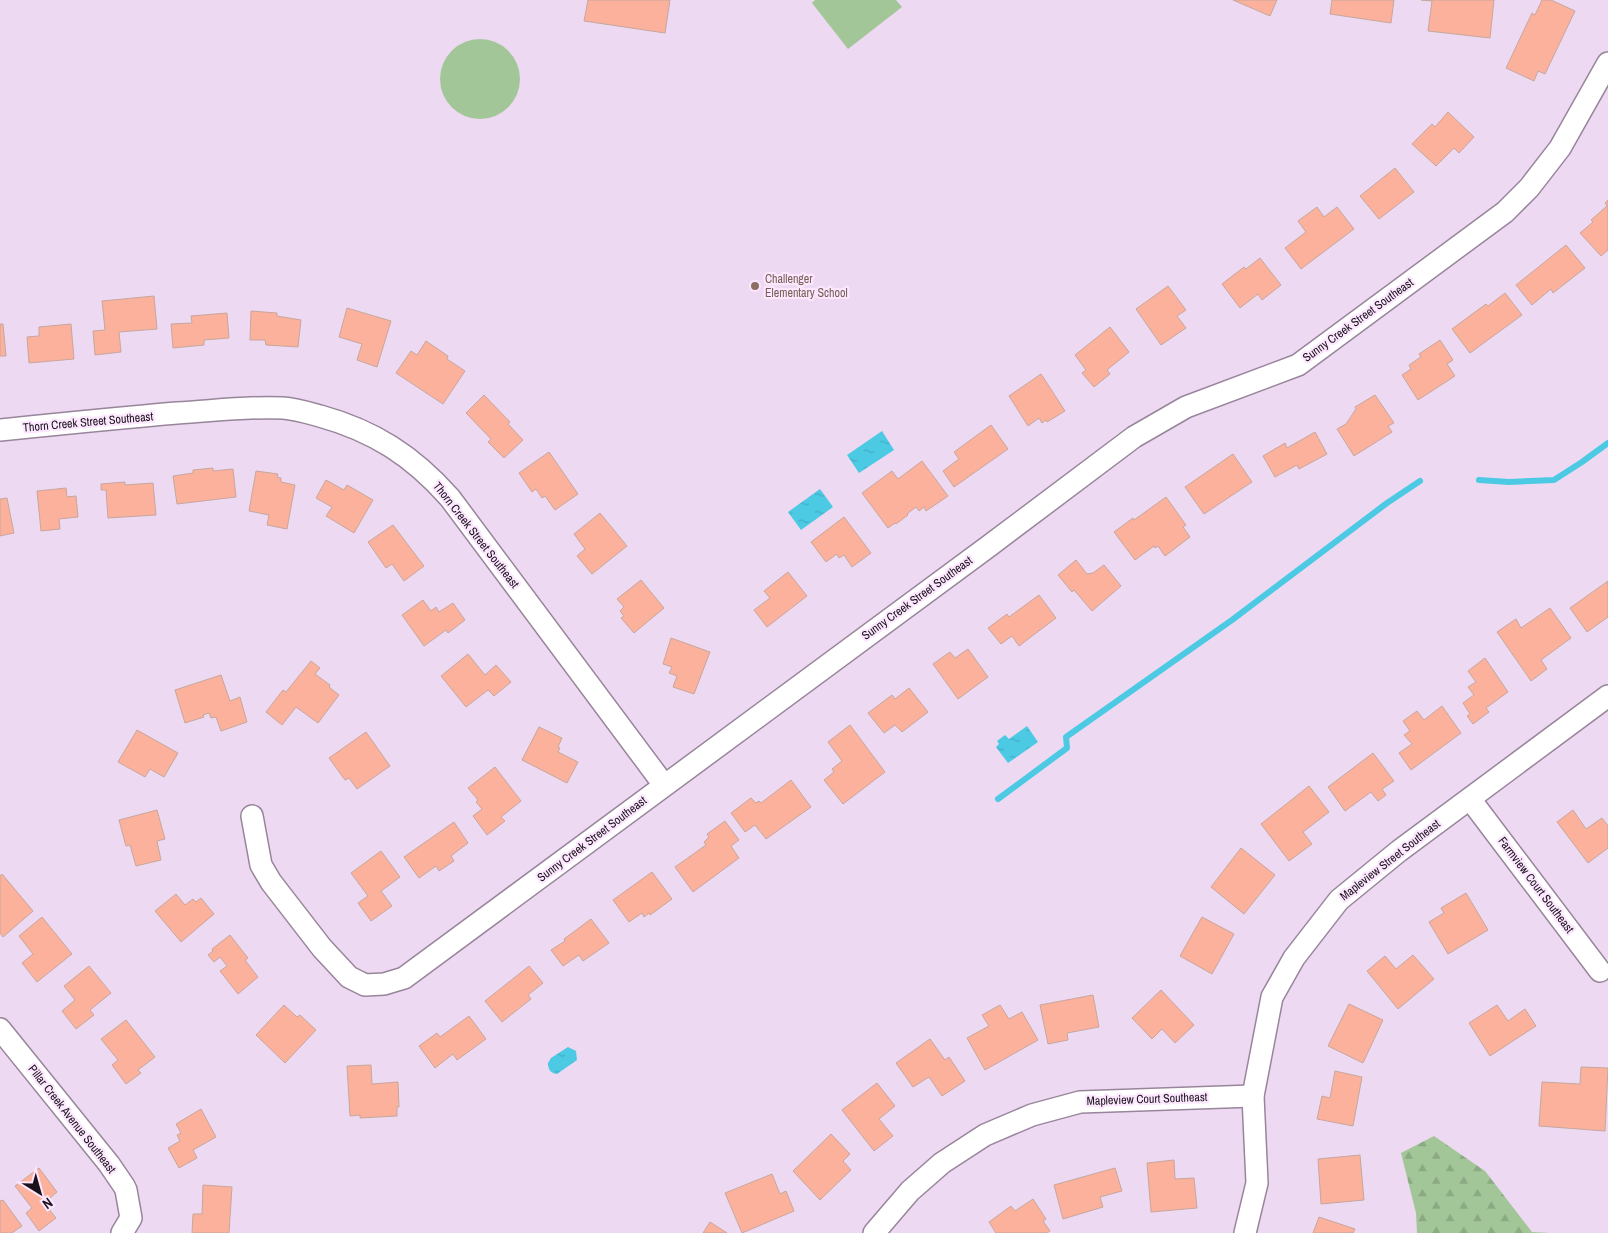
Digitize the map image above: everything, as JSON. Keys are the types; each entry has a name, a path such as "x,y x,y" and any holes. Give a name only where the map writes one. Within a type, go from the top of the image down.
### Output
{"street":[{"name":"Sunny Creek Street Southeast","path":"252,816 261,865 287,904 322,948 349,977 368,985 397,982 1134,437 1186,407 1298,365 1505,212 1529,188 1560,148 1608,63"},
{"name":"Thorn Creek Street Southeast","path":"0,430 249,408 283,408 304,411 348,424 380,439 410,459 438,484 450,498 664,785"},
{"name":"Mapleview Street Southeast","path":"1245,1233 1257,1183 1253,1096 1272,997 1294,958 1339,900 1399,851 1608,696"},
{"name":"Farmview Court Southeast","path":"1470,799 1600,971"},
{"name":"Pillar Creek Avenue Southeast","path":"0,1029 109,1164 126,1190 126,1224"},
{"name":"Mapleview Court Southeast","path":"874,1233 910,1191 942,1163 985,1135 1032,1115 1080,1102 1253,1096"}],"green space":[{"path":"815,0 896,0 902,7 848,49 812,3"},
{"path":"480,39 495,42 508,51 517,64 520,79 517,94 508,107 495,116 480,119 465,116 452,107 443,94 440,79 443,64 452,51 465,42"},
{"path":"1434,1136 1485,1171 1532,1232 1549,1233 1417,1233 1416,1213 1401,1153"}],"water":[{"path":"882,431 894,450 859,473 847,455"},
{"path":"820,489 833,507 801,530 788,512"},
{"path":"1027,726 1038,742 1008,763 996,747 999,744 997,741 1005,735 1009,739"},
{"path":"568,1047 576,1051 577,1060 557,1074 551,1072 548,1063 551,1058"}],"building":[{"path":"588,0 670,0 665,33 584,21"},
{"path":"1233,0 1277,0 1270,16"},
{"path":"1332,0 1394,0 1391,23 1330,14"},
{"path":"1421,0 1494,0 1490,38 1428,31 1432,1"},
{"path":"1542,0 1551,0 1575,11 1545,74 1538,71 1534,81 1506,68 1532,13 1535,15"},
{"path":"1448,112 1474,137 1459,153 1454,148 1436,166 1412,144 1432,124 1435,127"},
{"path":"1395,168 1414,192 1379,219 1360,196"},
{"path":"1608,200 1608,250 1601,256 1580,233 1607,206 1605,203"},
{"path":"1317,207 1324,217 1337,207 1354,229 1301,269 1285,248 1306,232 1298,221"},
{"path":"1566,245 1585,268 1553,293 1551,289 1532,305 1516,285"},
{"path":"1260,258 1281,285 1262,300 1258,294 1240,308 1222,284 1244,267 1246,269"},
{"path":"1168,286 1186,310 1177,316 1186,328 1161,345 1136,309"},
{"path":"1505,293 1522,315 1470,353 1452,329 1486,304 1488,306"},
{"path":"154,296 157,329 119,332 121,352 95,355 93,331 105,330 102,301"},
{"path":"347,308 391,321 377,367 357,360 362,344 339,337"},
{"path":"251,311 277,313 277,316 301,320 298,347 266,345 265,340 250,340"},
{"path":"227,313 229,338 204,340 204,345 173,348 171,324 192,323 191,316"},
{"path":"0,324 3,324 6,356 0,356"},
{"path":"71,324 74,359 29,363 27,337 39,336 39,327"},
{"path":"1110,327 1129,352 1107,370 1110,374 1094,387 1082,373 1086,370 1075,355"},
{"path":"1440,340 1453,360 1447,364 1455,376 1418,400 1402,375 1411,369 1409,365 1421,357 1419,354"},
{"path":"426,341 448,356 447,359 465,371 443,404 396,373 411,351 417,355"},
{"path":"1041,374 1065,411 1047,422 1046,420 1042,423 1039,418 1028,426 1009,396"},
{"path":"484,395 510,422 508,424 523,440 504,458 488,442 491,439 466,413"},
{"path":"1375,395 1394,423 1388,426 1392,432 1354,456 1337,429 1346,424 1356,409 1355,407"},
{"path":"991,425 1008,449 954,487 943,471 959,459 954,452"},
{"path":"1315,432 1327,454 1299,469 1297,465 1275,477 1263,456 1285,443 1287,448"},
{"path":"549,452 578,494 555,510 545,496 542,498 536,489 532,492 519,473"},
{"path":"1233,454 1252,482 1204,514 1185,487"},
{"path":"922,461 948,496 926,511 924,507 919,511 916,507 896,524 888,528 862,493 892,471 898,479"},
{"path":"213,468 213,471 233,469 236,497 177,504 173,476 193,473 193,470"},
{"path":"256,471 278,474 277,477 281,478 281,482 295,485 287,529 267,525 269,515 249,511"},
{"path":"326,480 344,490 347,485 373,500 354,533 326,516 332,507 316,498"},
{"path":"125,482 125,485 153,483 156,515 108,518 106,490 101,490 101,484"},
{"path":"66,488 67,497 76,496 78,517 59,519 60,529 41,531 37,491"},
{"path":"1166,497 1186,525 1183,527 1190,537 1165,556 1158,546 1155,548 1154,546 1135,560 1114,532"},
{"path":"7,498 14,533 0,536 0,499"},
{"path":"600,513 627,546 592,574 577,556 585,549 574,534"},
{"path":"844,517 871,553 852,567 844,555 839,558 837,554 826,562 811,542"},
{"path":"393,525 424,566 404,581 392,564 386,568 368,542"},
{"path":"1076,560 1087,574 1093,573 1104,565 1121,586 1092,611 1058,575"},
{"path":"788,572 807,596 767,627 754,610 770,598 764,591"},
{"path":"641,580 664,608 634,633 621,618 624,616 620,611 624,607 617,599"},
{"path":"1608,581 1608,617 1587,632 1570,608"},
{"path":"1039,595 1056,618 1019,646 1012,636 1001,644 988,628 1007,614 1009,617"},
{"path":"423,600 431,611 436,607 439,612 453,603 465,620 448,633 446,630 424,646 402,615"},
{"path":"1550,608 1571,638 1541,660 1547,669 1531,681 1497,632 1516,619 1521,628"},
{"path":"671,638 710,652 694,694 673,687 677,676 669,673 672,667 663,664"},
{"path":"968,649 988,677 958,699 933,664 950,652 955,658"},
{"path":"468,654 485,675 496,665 511,682 494,696 488,690 466,707 441,676"},
{"path":"1485,658 1508,692 1486,708 1489,712 1473,724 1467,716 1470,714 1463,703 1474,695 1468,687 1476,682 1468,671"},
{"path":"311,661 320,668 315,674 330,685 329,687 339,695 318,723 296,707 282,725 266,712 283,690 286,692"},
{"path":"221,675 230,701 240,697 247,722 221,731 216,717 211,718 209,713 203,715 204,717 185,723 175,690"},
{"path":"909,688 928,712 902,732 895,725 884,733 868,713 892,695 895,699"},
{"path":"1442,706 1461,733 1411,770 1399,753 1412,744 1404,735 1410,731 1403,721 1417,711 1424,720"},
{"path":"850,725 885,772 843,804 824,780 834,772 832,769 842,761 828,742"},
{"path":"539,727 562,738 558,752 578,762 567,783 522,760"},
{"path":"137,730 178,753 164,777 150,769 145,777 118,762"},
{"path":"366,732 390,766 357,789 349,778 345,780 329,758"},
{"path":"1373,753 1394,781 1382,789 1386,795 1378,801 1371,792 1345,811 1328,787"},
{"path":"495,767 521,801 501,817 505,821 487,835 473,816 482,809 476,802 478,800 468,788"},
{"path":"791,780 811,807 766,839 755,825 745,832 731,813 751,798 756,803 759,801 761,803"},
{"path":"1309,786 1329,812 1303,832 1312,844 1289,861 1261,824"},
{"path":"157,810 165,839 157,841 161,860 136,866 130,845 126,846 119,820"},
{"path":"1573,810 1586,829 1602,818 1608,826 1608,848 1588,863 1557,822"},
{"path":"725,821 739,840 731,846 739,858 693,892 675,867 706,845 704,842 709,837 707,834"},
{"path":"454,822 468,843 451,856 454,861 439,871 436,866 419,878 404,857"},
{"path":"1241,848 1275,875 1244,914 1211,887"},
{"path":"381,851 400,877 381,891 392,906 371,921 358,903 368,896 351,873"},
{"path":"652,872 672,899 650,915 649,913 644,917 642,913 629,922 613,900"},
{"path":"2,874 33,911 3,937 0,933 0,876"},
{"path":"1466,893 1488,930 1448,954 1429,922 1444,913 1441,908"},
{"path":"176,894 185,905 193,899 196,902 201,898 214,914 181,942 155,911"},
{"path":"42,917 72,954 37,982 22,963 33,954 19,936"},
{"path":"1202,917 1234,934 1212,974 1180,956"},
{"path":"591,919 609,943 583,961 579,955 563,966 551,950"},
{"path":"230,935 248,958 245,960 258,977 238,994 220,971 227,966 220,957 214,962 208,955 213,951 212,949"},
{"path":"1413,955 1434,979 1398,1009 1367,971 1385,956 1396,969"},
{"path":"89,966 111,993 90,1010 94,1015 76,1029 62,1011 75,1000 64,986"},
{"path":"529,966 543,983 528,995 531,999 502,1022 485,1001"},
{"path":"1161,990 1194,1025 1175,1043 1162,1029 1152,1039 1132,1018"},
{"path":"1093,995 1099,1027 1067,1033 1068,1040 1048,1044 1040,1005"},
{"path":"1349,1004 1383,1020 1363,1063 1328,1046"},
{"path":"284,1005 297,1017 300,1015 316,1030 285,1063 256,1035"},
{"path":"1000,1005 1009,1019 1022,1012 1038,1040 985,1070 967,1038 989,1026 982,1015"},
{"path":"1497,1005 1508,1021 1525,1009 1536,1026 1490,1056 1469,1023"},
{"path":"469,1016 486,1039 457,1060 453,1054 435,1068 419,1046 437,1033 440,1037"},
{"path":"126,1020 155,1057 138,1070 141,1073 126,1084 112,1065 118,1060 101,1039"},
{"path":"930,1039 945,1060 949,1057 965,1081 942,1096 929,1077 913,1087 896,1063"},
{"path":"371,1065 372,1084 398,1082 399,1107 397,1107 397,1116 360,1118 360,1115 350,1116 347,1066"},
{"path":"1581,1067 1608,1068 1605,1131 1539,1126 1542,1082 1580,1084"},
{"path":"1335,1071 1362,1077 1353,1126 1317,1119 1322,1096 1330,1098"},
{"path":"877,1083 895,1106 879,1119 893,1136 874,1151 842,1110"},
{"path":"201,1109 216,1137 193,1150 197,1158 179,1168 168,1148 180,1141 177,1135 181,1133 176,1124"},
{"path":"831,1134 850,1154 843,1161 851,1170 820,1200 793,1171"},
{"path":"1360,1155 1364,1200 1321,1204 1318,1159"},
{"path":"1174,1160 1175,1179 1194,1178 1197,1208 1151,1212 1147,1163"},
{"path":"39,1168 57,1192 44,1203 56,1218 39,1231 26,1213 32,1208 15,1186"},
{"path":"1115,1168 1122,1191 1100,1197 1103,1207 1063,1219 1054,1185"},
{"path":"772,1174 780,1194 786,1191 794,1211 742,1233 725,1193"},
{"path":"203,1185 232,1187 229,1233 192,1233 193,1214 202,1214"},
{"path":"1033,1199 1046,1219 1043,1221 1050,1231 1047,1233 996,1233 989,1222 1011,1206 1015,1211"},
{"path":"3,1200 22,1226 12,1233 0,1233 0,1201"},
{"path":"1319,1217 1355,1229 1353,1233 1313,1233"},
{"path":"710,1222 727,1233 703,1233"}],"waterway":[{"path":"1479,480 1509,482 1554,480 1608,443"},
{"path":"998,799 1067,748 1066,737 1232,620 1387,503 1420,481"}],"place":[{"name":"Challenger Elementary School","path":"755,286"}]}
